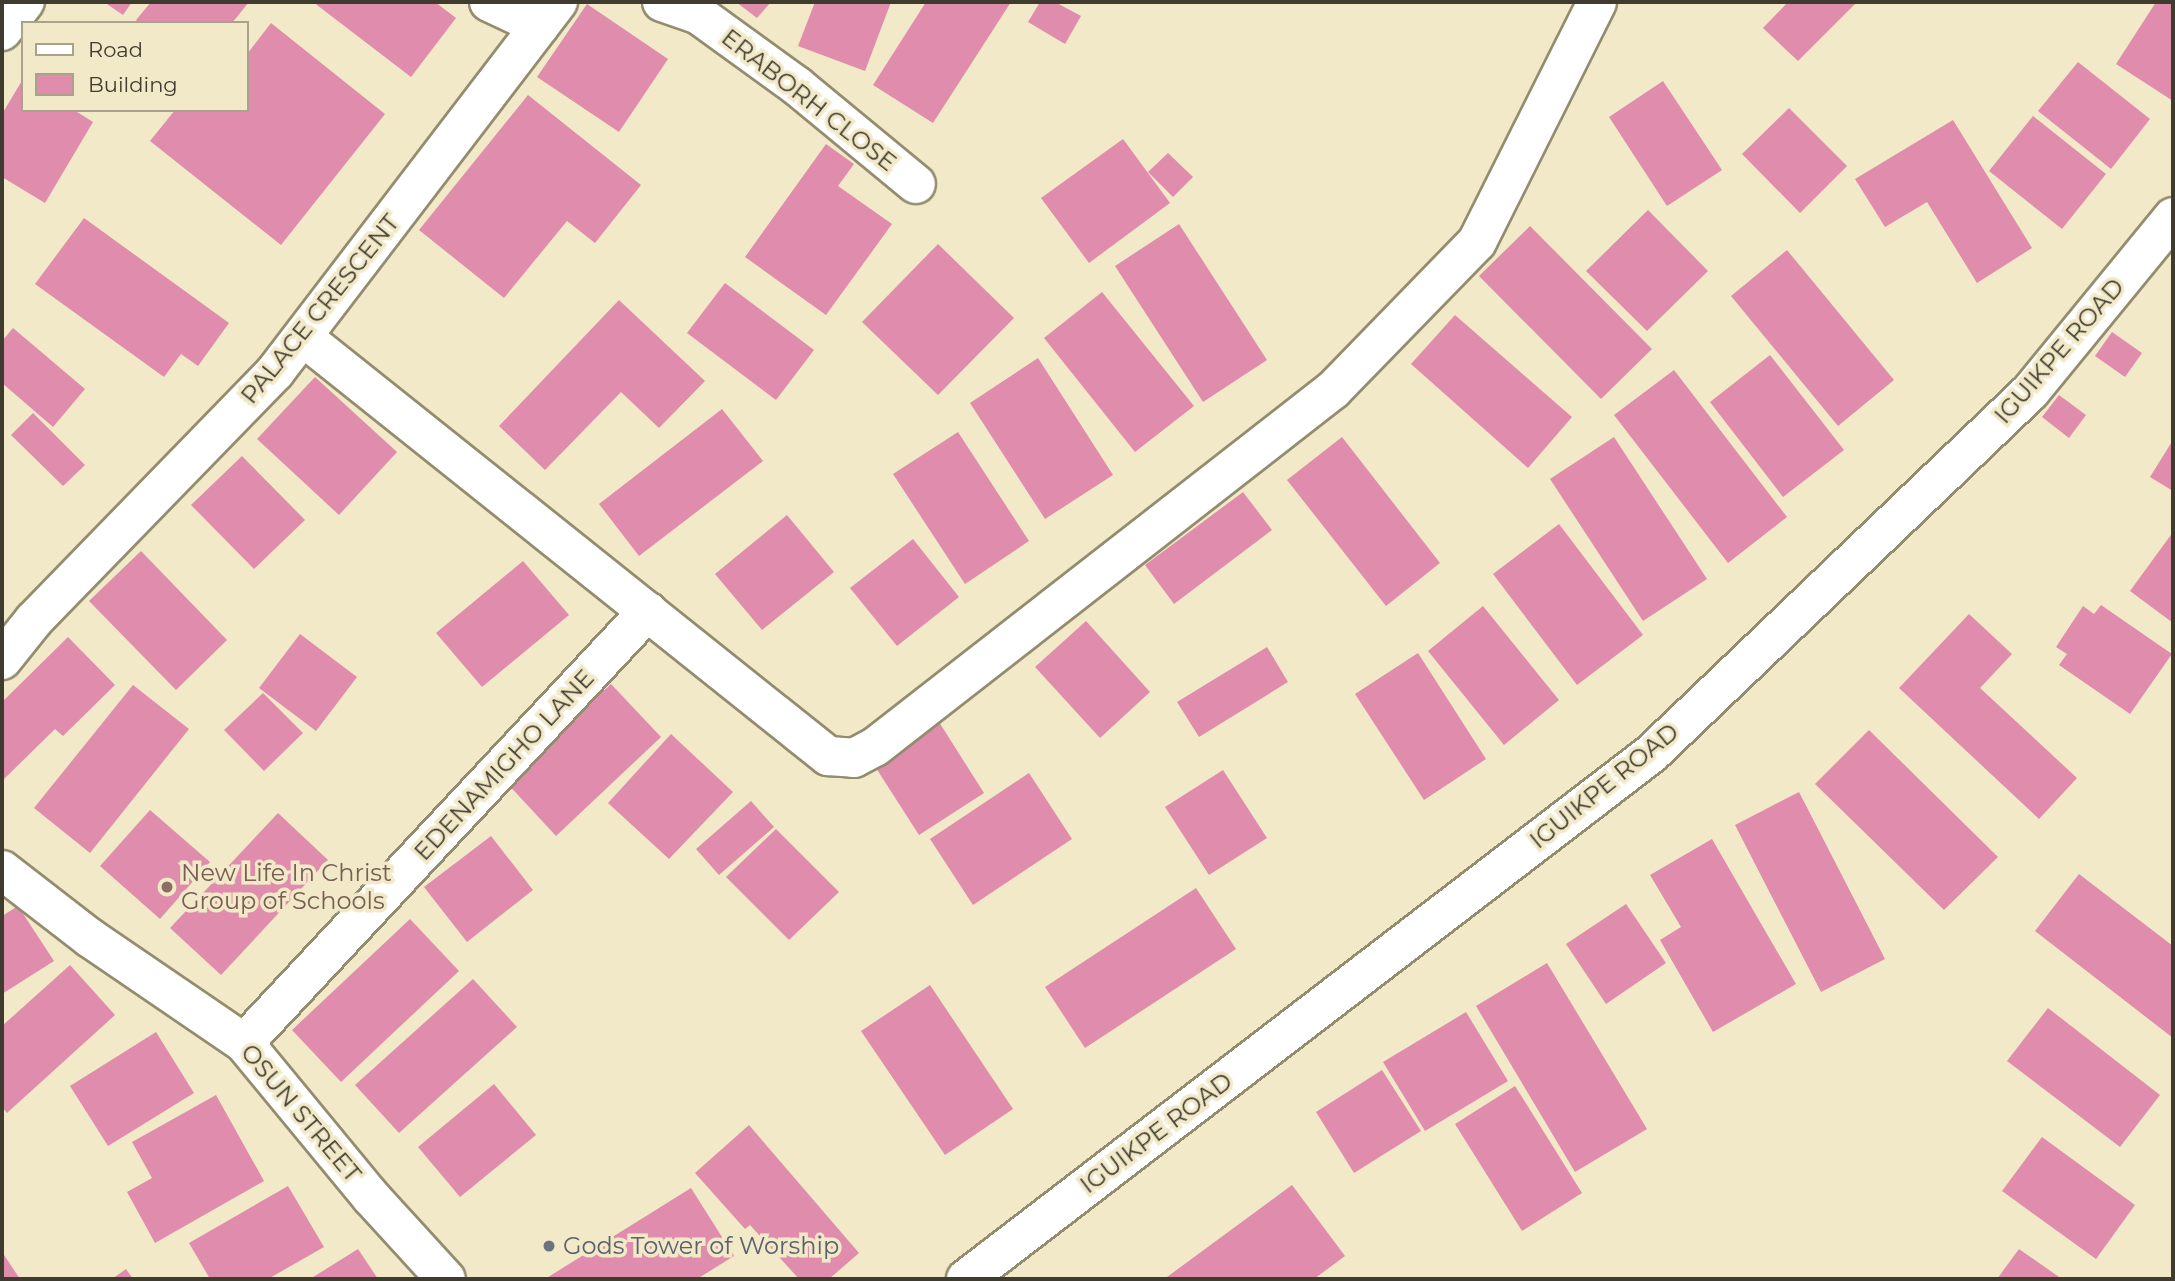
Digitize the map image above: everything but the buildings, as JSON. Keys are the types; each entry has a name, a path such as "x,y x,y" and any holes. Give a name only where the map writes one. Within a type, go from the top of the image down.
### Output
{"street":[{"path":"2,31 25,2"},
{"path":"489,2 549,14"},
{"name":"ERABORH CLOSE","path":"662,2 699,15 797,86 916,184"},
{"path":"303,337 828,756 854,758 875,747 1333,390 1478,242 1597,2"},
{"name":"PALACE CRESCENT","path":"2,660 34,620 275,372 549,14"},
{"name":"IGUIKPE ROAD","path":"966,1279 1651,754 2030,392 2173,217"},
{"name":"EDENAMIGHO LANE","path":"244,1043 649,611"},
{"name":"OSUN STREET","path":"2,870 90,938 244,1043 371,1196 446,1279"}],"place":[{"name":"New Life In Christ Group of Schools","path":"167,887"},
{"name":"Gods Tower of Worship","path":"549,1246"}]}
